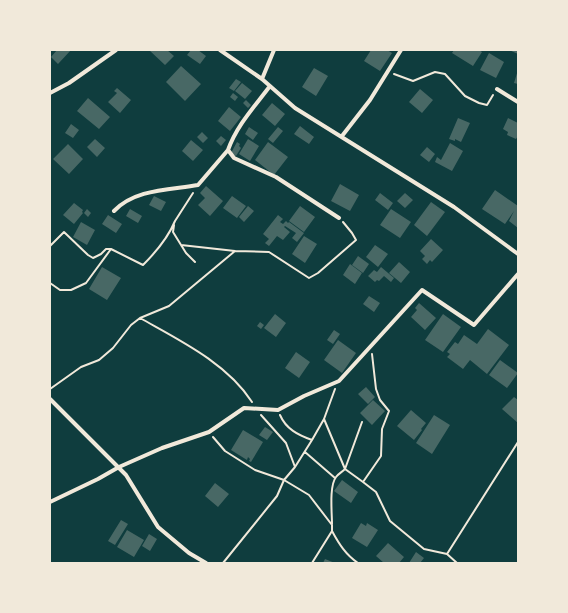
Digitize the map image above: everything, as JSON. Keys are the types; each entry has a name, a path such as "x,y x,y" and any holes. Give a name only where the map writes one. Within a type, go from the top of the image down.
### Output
{"street":[{"path":"50,93 69,83 116,50"},
{"path":"220,50 262,79 295,108 454,207 518,254"},
{"path":"262,79 274,50"},
{"path":"342,136 370,100 401,50"},
{"path":"114,211 120,204 139,194 198,185 228,150 243,122 270,86"},
{"path":"496,89 518,102"},
{"path":"228,150 234,158 276,177 339,218"},
{"path":"50,502 98,479 119,467 162,448 209,432 244,408 278,410 304,396 339,381 422,290 474,325 518,274"},
{"path":"50,399 126,475 158,527 189,553 206,563"}],"path":[{"path":"388,71 413,81 435,72 444,74 465,96 487,105 496,89"},
{"path":"50,246 64,232 93,258 101,254 106,249 111,249 143,265 158,250 198,185"},
{"path":"181,245 235,251 269,252 309,278 318,273 356,240 339,218"},
{"path":"175,221 173,232 186,253 195,262"},
{"path":"50,283 60,290 71,290 86,283 111,249"},
{"path":"50,389 82,367 99,360 113,348 131,325 140,318 168,306 235,251"},
{"path":"140,318 210,359 245,391 256,408 286,443 296,467"},
{"path":"363,482 382,456 382,428 389,411 380,400 376,389 371,345"},
{"path":"223,563 277,496 284,480 296,467 324,419 339,381"},
{"path":"278,410 283,422 298,436 312,440"},
{"path":"324,419 345,469 376,492 390,521 424,549 447,554 457,563"},
{"path":"358,563 352,559 340,546 332,531 331,498 335,478 345,469 362,422"},
{"path":"209,432 225,451 255,470 284,480 309,495 332,525"},
{"path":"447,554 518,442"},
{"path":"305,452 335,478"},
{"path":"312,563 332,531"}],"building":[{"path":"57,50 71,50 58,64 51,57"},
{"path":"149,50 167,50 174,56 165,65"},
{"path":"191,50 198,50 206,56 200,64 187,55"},
{"path":"371,50 387,50 392,53 380,71 364,61"},
{"path":"454,50 479,50 482,52 473,66 452,53"},
{"path":"509,50 518,50 518,54"},
{"path":"489,53 504,62 496,78 480,70"},
{"path":"181,66 201,84 185,101 166,82"},
{"path":"314,68 328,76 316,96 302,87"},
{"path":"518,70 518,84 514,83"},
{"path":"236,79 241,82 234,91 229,88"},
{"path":"242,83 252,91 245,99 235,91"},
{"path":"117,88 131,100 120,113 108,102 117,93 114,91"},
{"path":"420,89 433,100 422,113 409,102"},
{"path":"233,93 238,97 235,101 230,97"},
{"path":"88,98 110,117 99,129 77,111"},
{"path":"246,100 251,105 248,108 243,103"},
{"path":"272,103 285,114 275,126 262,115"},
{"path":"229,107 241,117 230,131 218,121"},
{"path":"458,118 470,123 461,142 455,139 455,141 449,139"},
{"path":"508,118 518,123 518,136 516,139 507,135 508,132 503,129"},
{"path":"71,124 79,130 73,138 65,133"},
{"path":"300,126 314,137 309,144 294,134"},
{"path":"249,127 258,133 253,140 245,134"},
{"path":"278,127 283,131 273,143 268,139"},
{"path":"202,132 208,138 203,143 197,137"},
{"path":"221,136 226,140 221,146 216,141"},
{"path":"95,139 105,148 97,157 87,147"},
{"path":"248,139 259,146 250,161 239,154"},
{"path":"191,140 203,150 193,161 182,151"},
{"path":"237,142 240,144 239,146 241,148 236,156 231,153"},
{"path":"268,142 288,157 274,175 255,160"},
{"path":"450,143 463,151 452,171 435,162 437,157 441,160"},
{"path":"68,144 83,159 69,174 53,159"},
{"path":"427,147 435,154 429,162 420,155"},
{"path":"340,184 359,195 350,211 331,201"},
{"path":"206,186 223,201 210,216 198,205 205,198 200,193"},
{"path":"495,190 518,206 518,228 509,221 514,211 505,224 482,209"},
{"path":"380,193 393,203 388,210 375,200"},
{"path":"405,193 413,200 405,208 397,201"},
{"path":"154,196 166,202 161,211 149,205"},
{"path":"232,196 246,206 237,218 223,208"},
{"path":"431,202 445,212 427,236 414,225"},
{"path":"74,203 83,210 83,213 74,224 63,215"},
{"path":"248,206 254,211 244,222 239,217"},
{"path":"300,206 315,217 304,232 289,221"},
{"path":"87,209 91,213 88,217 84,213"},
{"path":"130,209 142,216 138,223 126,216"},
{"path":"391,209 411,222 400,238 380,225"},
{"path":"108,215 122,224 116,233 102,224"},
{"path":"278,215 283,219 280,222 283,224 286,221 288,223 289,222 304,233 297,242 292,238 296,233 285,226 284,227 290,232 283,240 277,236 269,246 265,243 269,239 263,234"},
{"path":"81,222 95,230 87,245 73,237"},
{"path":"304,236 317,244 305,263 292,254"},
{"path":"431,239 443,250 432,262 430,260 427,264 422,259 425,256 420,251"},
{"path":"375,245 388,254 378,267 366,257"},
{"path":"358,256 369,264 363,273 352,265"},
{"path":"399,262 410,272 401,283 389,273"},
{"path":"350,264 362,273 355,284 343,275"},
{"path":"102,267 121,278 107,300 89,289"},
{"path":"381,267 394,278 391,282 384,276 379,281 377,280 375,282 368,276 374,270 377,272"},
{"path":"369,296 380,303 374,312 363,304"},
{"path":"419,303 436,318 425,330 411,317 417,310 415,308"},
{"path":"275,314 286,323 276,337 264,328"},
{"path":"443,314 461,327 443,352 425,340"},
{"path":"260,322 264,325 261,329 257,326"},
{"path":"488,329 509,345 487,374 470,360 463,369 447,357 450,354 447,352 455,342 458,344 464,335 477,344"},
{"path":"334,330 340,334 333,344 327,340"},
{"path":"338,340 356,353 342,373 324,360"},
{"path":"296,352 310,362 299,378 285,368"},
{"path":"500,360 518,373 507,388 489,375"},
{"path":"366,387 375,397 368,404 358,394"},
{"path":"514,397 518,400 518,423 502,409"},
{"path":"373,400 385,411 372,425 360,413"},
{"path":"411,410 426,423 414,440 397,426"},
{"path":"434,415 450,425 432,454 416,443"},
{"path":"265,427 273,432 267,440 259,435"},
{"path":"243,430 263,442 251,462 249,461 250,459 248,457 247,460 231,450"},
{"path":"342,480 358,492 351,503 334,491"},
{"path":"215,483 229,494 218,507 205,496"},
{"path":"121,520 128,524 115,545 108,541"},
{"path":"361,523 366,526 367,523 378,530 367,547 352,538"},
{"path":"127,530 144,540 134,557 117,547"},
{"path":"149,534 157,539 150,551 142,546"},
{"path":"388,543 404,557 399,563 384,563 376,556"},
{"path":"416,552 424,558 420,563 409,563"},
{"path":"325,559 335,563 323,563"}]}
